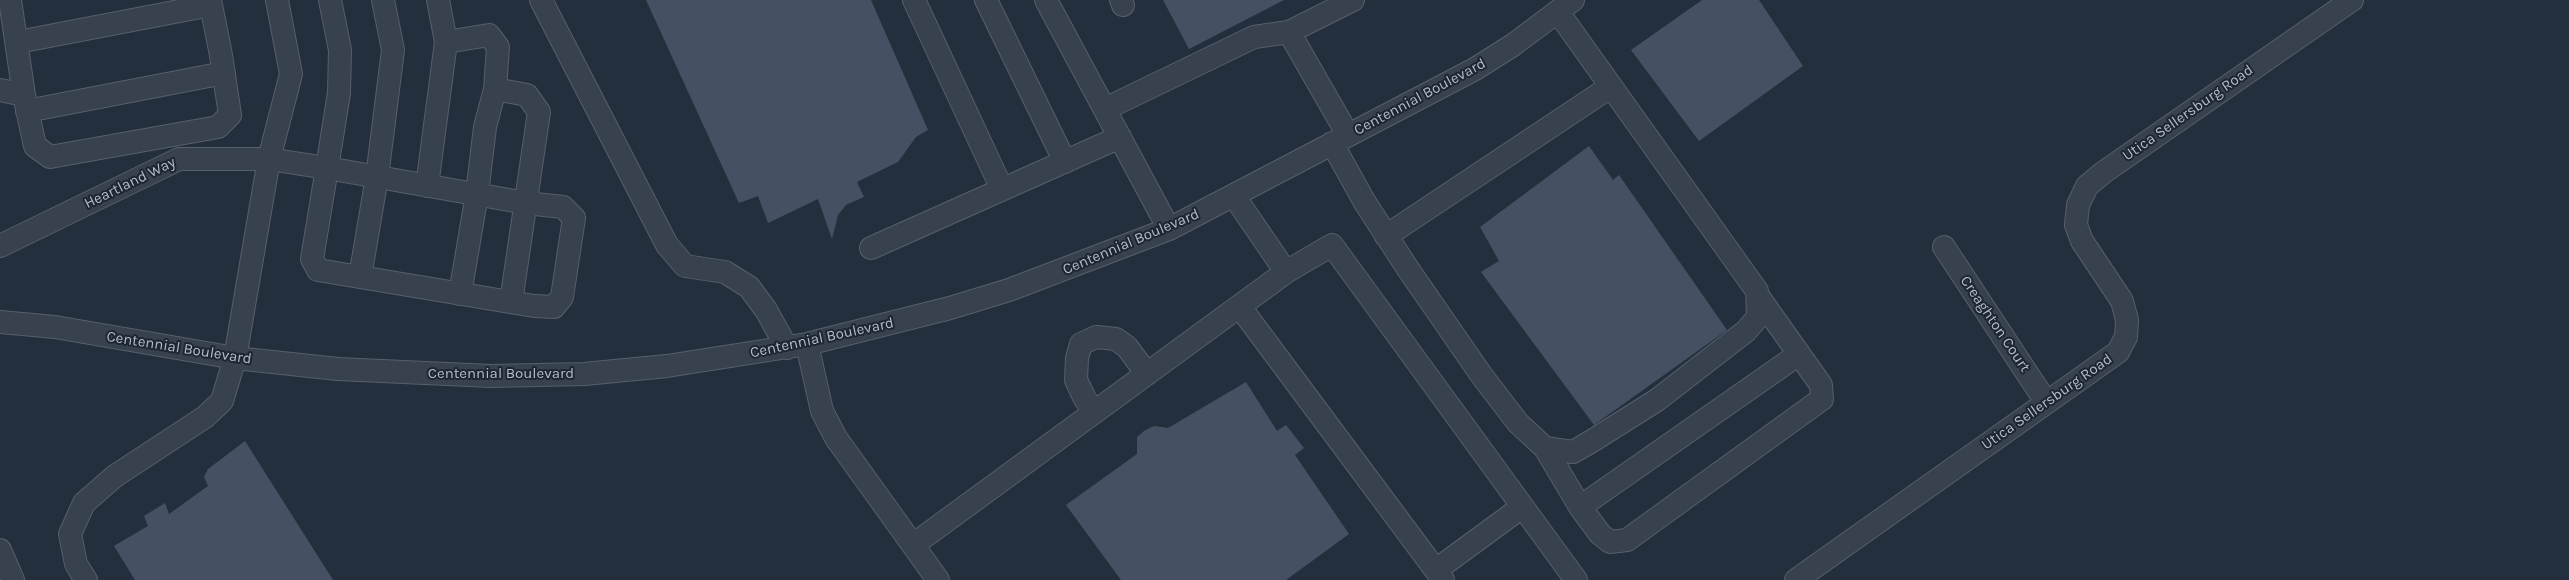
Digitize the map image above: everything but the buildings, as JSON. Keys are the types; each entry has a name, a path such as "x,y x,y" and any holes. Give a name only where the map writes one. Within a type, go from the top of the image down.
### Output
{"street":[{"path":"10,0 18,42 25,103 35,146 50,157 218,127 230,115 224,74 210,3 18,42"},
{"path":"86,580 76,564 70,534 84,502 115,476 205,416 222,401 235,358 269,159 291,74 277,0"},
{"path":"330,0 340,50 339,93 312,259 318,270 511,302 539,112 527,95 495,89"},
{"path":"360,277 377,177 393,50 383,0"},
{"path":"427,186 446,42 438,0"},
{"path":"541,0 667,245 685,266 725,272 749,287 766,310 797,346 822,411 836,438 938,580"},
{"path":"914,0 1002,189"},
{"path":"986,0 1064,162"},
{"path":"1046,0 1169,229"},
{"path":"1104,109 1254,37 1289,32 1353,0"},
{"name":"Utica Sellersburg Road","path":"1796,580 2118,352 2126,337 2127,320 2122,301 2082,242 2076,225 2078,205 2087,186 2104,172 2352,0"},
{"path":"1545,448 1573,452 1657,400 1746,332 1758,317 1757,291 1747,273 1690,199 1610,87 1565,6"},
{"name":"Centennial Boulevard","path":"0,322 55,326 235,358 411,374 499,376 607,372 667,366 797,346 936,312 1009,290 1169,229 1475,68 1514,45 1565,6"},
{"path":"1289,32 1340,139 1345,168 1386,236 1486,382 1518,423 1545,448 1580,507 1600,534 1610,542 1627,540 1822,399 1821,385 1758,296"},
{"path":"446,42 489,35 498,47 495,89 485,127 477,194 460,294"},
{"path":"0,90 25,103 224,74"},
{"path":"1386,236 1610,87"},
{"path":"871,248 1120,137"},
{"name":"Heartland Way","path":"0,246 179,158 269,159 526,203 563,207 574,218 562,297 554,307 511,302"},
{"path":"1234,196 1286,272"},
{"path":"913,545 1286,272 1332,245 1576,580"},
{"name":"Creaghton Court","path":"1944,247 2046,402"},
{"path":"1240,307 1439,575 1522,507"},
{"path":"1095,412 1084,399 1076,380 1077,358 1081,344 1096,337 1116,339 1127,347 1147,374"},
{"path":"1580,507 1799,354"},
{"path":"0,550 13,580"}]}
